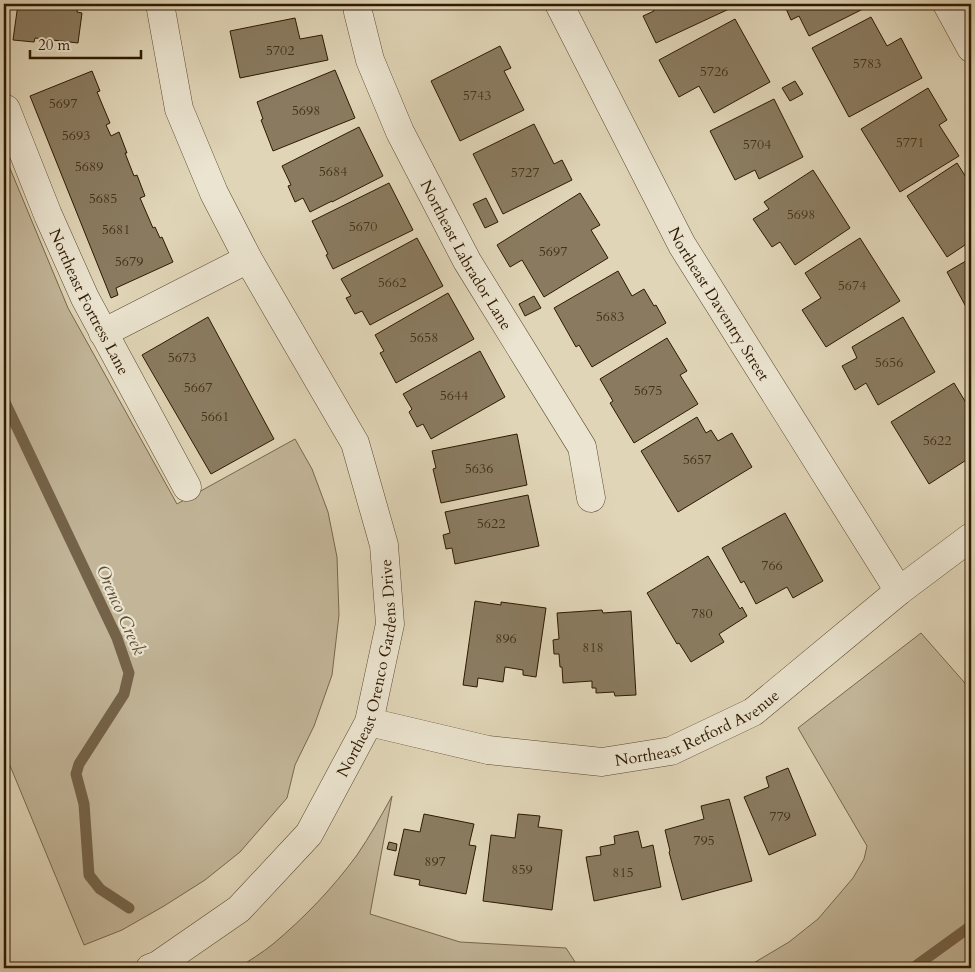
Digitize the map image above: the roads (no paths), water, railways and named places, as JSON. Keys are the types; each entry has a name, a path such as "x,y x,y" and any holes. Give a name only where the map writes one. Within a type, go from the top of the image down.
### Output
{"street":[{"name":"Northeast Orenco Gardens Drive","path":"150,968 158,965 239,909 309,834 369,722 390,624 384,545 355,443 248,260 214,193 179,109 160,4"},
{"name":"Northeast Labrador Lane","path":"358,4 358,12 370,60 400,132 467,261 582,447 591,498"},
{"name":"Northeast Daventry Street","path":"559,4 682,245 899,591"},
{"path":"948,4 971,48"},
{"name":"Northeast Fortress Lane","path":"6,109 48,215 85,298 187,487"},
{"path":"103,333 248,260"},
{"name":"Northeast Retford Avenue","path":"369,722 488,750 602,762 671,751 753,712 899,591 971,537"}],"waterway":[{"name":"Orenco Creek","path":"4,400 117,638 129,673 124,694 79,764 76,774 84,804 89,875 100,889 129,908"},
{"name":"Orenco Creek","path":"913,968 971,926"}]}
